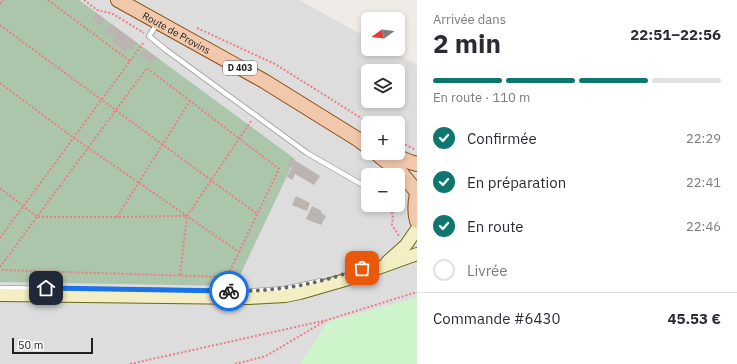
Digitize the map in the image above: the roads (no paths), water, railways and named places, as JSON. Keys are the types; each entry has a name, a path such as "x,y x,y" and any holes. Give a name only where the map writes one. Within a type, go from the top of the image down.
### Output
{"main road":[{"name":"Route de Provins","path":"118,0 264,81 361,141"},
{"path":"385,160 402,174 417,193 414,204 417,221"},
{"path":"405,160 417,164"}],"street":[{"path":"0,295 249,298 285,296 345,280 389,260 406,245 417,229"},
{"path":"373,267 417,254"}],"lane":[{"path":"158,22 149,36 307,153 361,184"},
{"path":"0,288 241,292 284,289 332,279 344,274"}]}
